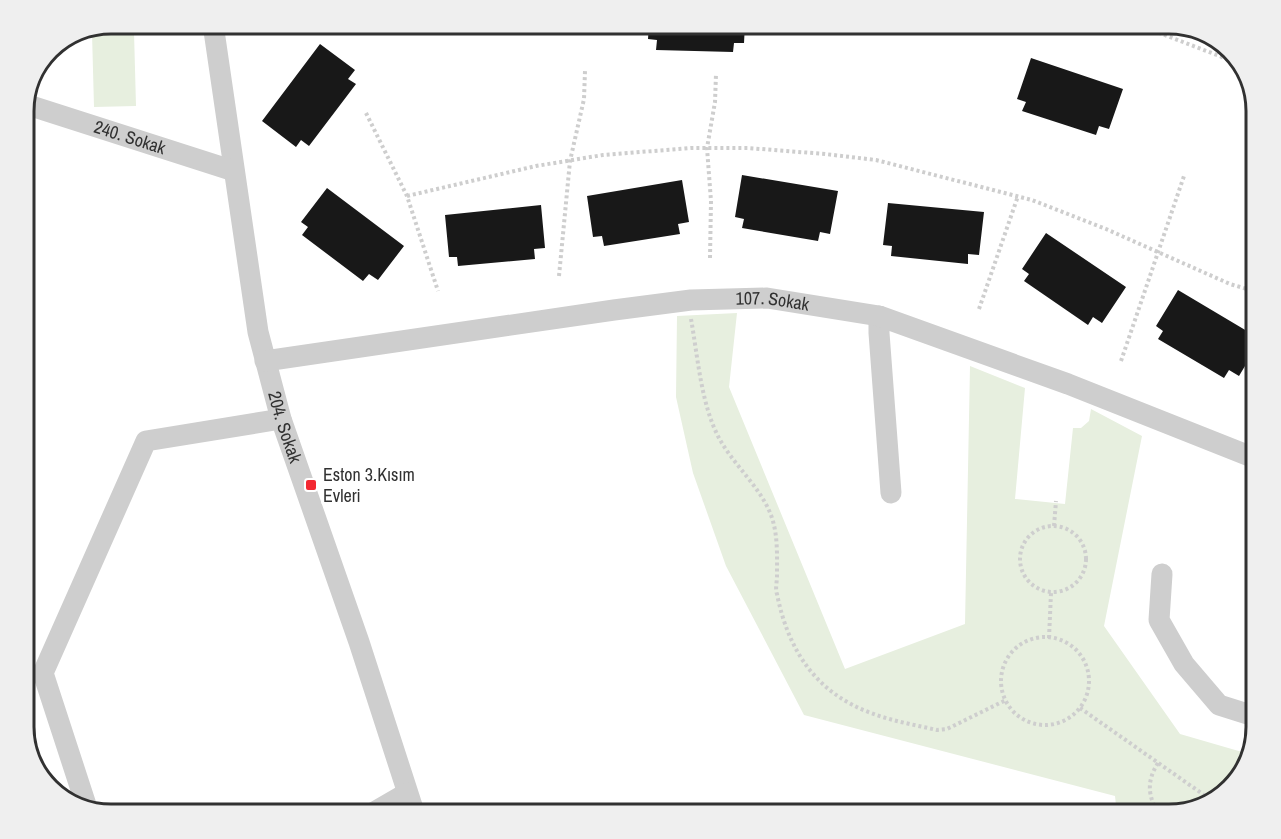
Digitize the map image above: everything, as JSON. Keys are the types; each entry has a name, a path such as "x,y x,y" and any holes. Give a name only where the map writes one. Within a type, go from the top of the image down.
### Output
{"street":[{"name":"204. Sokak","path":"214,34 258,332 265,361 281,418 359,642 411,804"},
{"name":"240. Sokak","path":"35,107 234,171"},
{"name":"107. Sokak","path":"265,361 691,300 767,298 879,316 1068,384 1246,455"},
{"path":"879,316 891,493"},
{"path":"84,799 43,673 146,441 281,418"},
{"path":"1162,574 1159,620 1184,664 1219,705 1246,714"},
{"path":"388,804 407,793"}],"path":[{"path":"1162,34 1224,58"},
{"path":"559,276 570,161 584,99 585,71"},
{"path":"710,258 711,201 707,148 716,102 716,74"},
{"path":"366,113 407,196 438,291"},
{"path":"407,196 536,166 603,155 707,148 748,148 825,154 876,160 1032,200 1065,212 1230,284 1246,288"},
{"path":"1121,361 1185,176"},
{"path":"979,309 1018,196"},
{"path":"691,300 694,339 710,417 730,456 744,472 772,516 777,551 776,592 796,652 811,674 836,696 870,713 937,730 947,729 1006,700"},
{"path":"1054,526 1056,501"},
{"path":"1054,526 1066,528 1075,534 1086,551 1087,562 1079,581 1071,588 1051,593 1039,590 1030,583 1023,574 1020,562 1025,540 1044,527 1054,526"},
{"path":"1049,638 1051,593"},
{"path":"1037,638 1049,638 1067,643 1079,652 1087,665 1090,680 1088,695 1070,718 1057,724 1044,725 1018,716 1008,705 1001,679 1004,665 1023,643 1037,638"},
{"path":"1080,708 1205,796"},
{"path":"1154,804 1150,796 1150,785 1153,771 1158,763"}],"green space":[{"path":"134,34 136,106 94,107 92,37"},
{"path":"737,313 729,387 845,669 965,624 970,366 1025,388 1015,499 1065,504 1073,428 1081,428 1089,421 1091,409 1142,436 1104,626 1180,734 1242,752 1234,770 1208,794 1189,802 1116,804 1115,796 804,715 726,566 693,473 676,397 677,316"}],"building":[{"path":"648,34 744,34 744,43 734,43 733,52 656,50 657,40 648,39"},
{"path":"320,44 355,70 348,79 356,84 309,146 301,140 296,147 262,121"},
{"path":"1031,58 1123,89 1109,129 1099,126 1096,135 1022,111 1026,102 1017,99"},
{"path":"742,175 838,191 830,234 820,232 818,241 742,228 744,219 735,217"},
{"path":"682,180 689,222 678,224 680,234 604,246 602,236 593,237 587,196"},
{"path":"327,188 404,246 378,280 369,274 363,281 302,235 308,227 301,222"},
{"path":"888,203 984,212 979,255 968,254 968,264 891,256 892,246 883,245"},
{"path":"541,205 545,248 534,249 535,259 458,266 457,257 449,257 445,215"},
{"path":"1046,233 1126,287 1102,323 1093,317 1088,325 1024,281 1029,274 1022,269"},
{"path":"1178,290 1246,330 1246,364 1239,376 1229,370 1224,378 1158,339 1163,331 1156,326"}],"place":[{"name":"Eston 3.Kısım Evleri","path":"311,485"}]}
